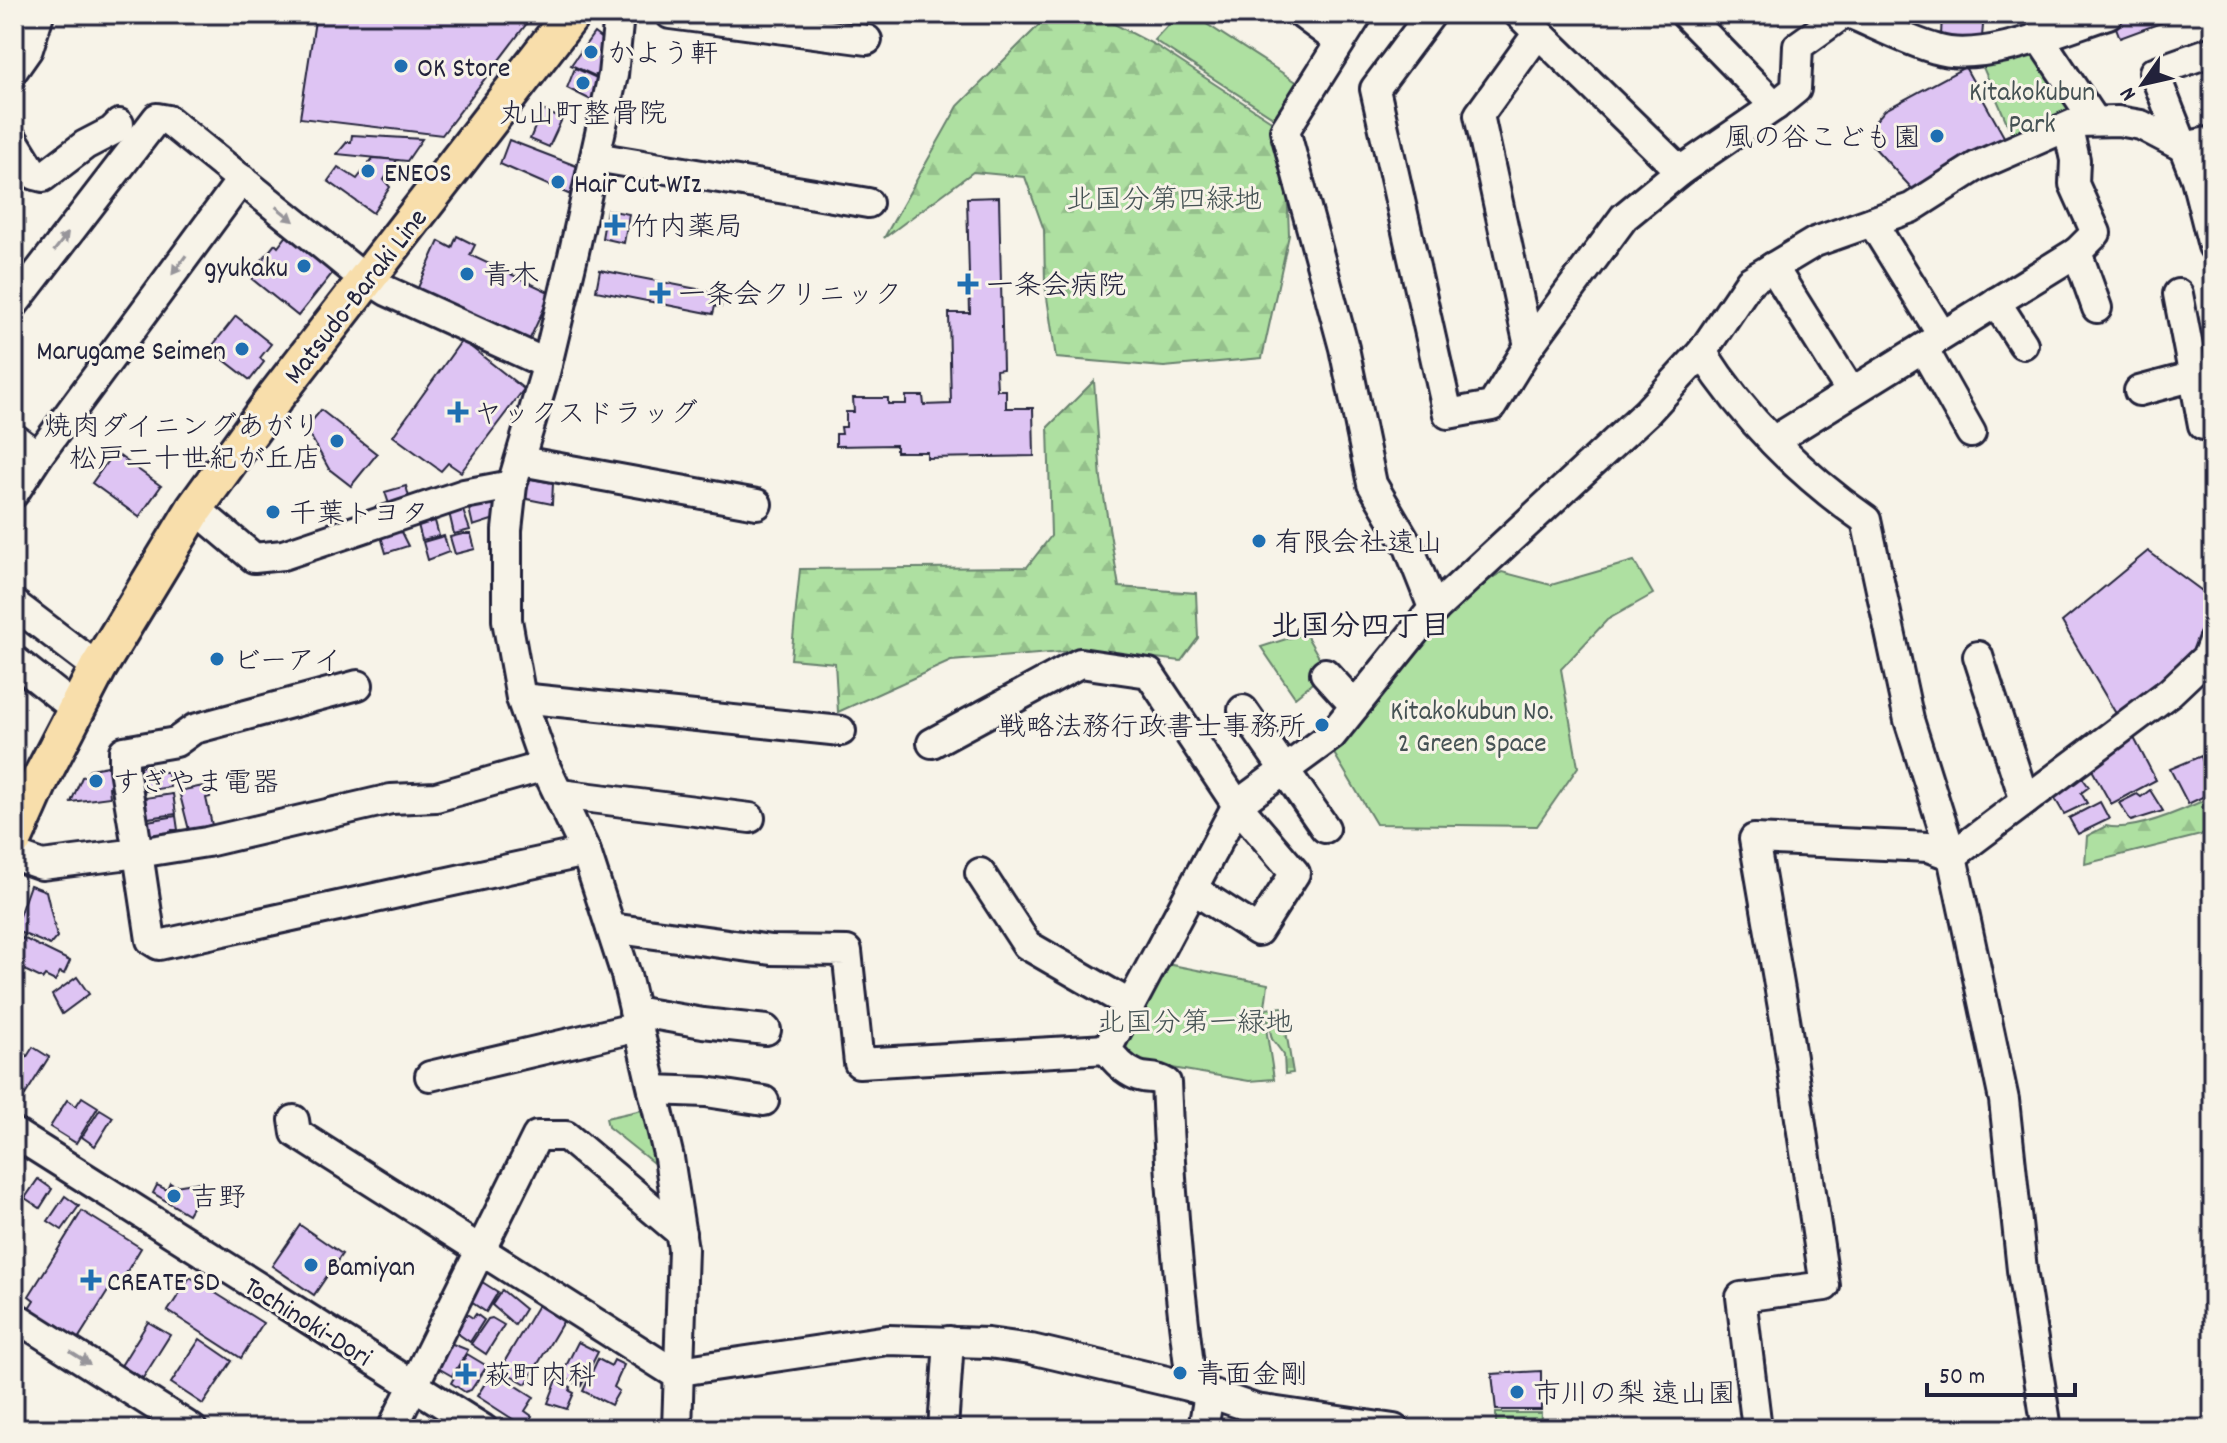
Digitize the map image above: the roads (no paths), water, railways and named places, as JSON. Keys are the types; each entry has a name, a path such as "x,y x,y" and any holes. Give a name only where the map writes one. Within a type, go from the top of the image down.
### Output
{"main road":[{"name":"Matsudo-Baraki Line","path":"14,839 41,778 98,668 195,508 276,396 572,14"}],"street":[{"path":"14,69 28,49 39,14"},
{"path":"619,14 613,75 595,157 547,364 516,473 507,530 507,620 521,698 545,766 586,852 626,975 669,1158 683,1249 677,1429"},
{"path":"670,14 867,40"},
{"path":"1302,14 1340,42"},
{"path":"1358,14 1285,130 1344,348 1372,484 1409,547 1434,610"},
{"path":"1431,14 1375,89 1448,414 1492,406 1529,346 1624,217 1680,171 1796,89 1798,46 1843,14"},
{"path":"1685,14 1775,106"},
{"path":"1851,14 1938,50 1971,53 1995,50 2029,30 2108,14"},
{"path":"1529,346 1479,115 1528,24 1680,171"},
{"path":"1773,441 2077,252 2096,233 2074,184 2082,124 2029,30"},
{"path":"2213,51 2154,72 2196,179 2213,246"},
{"path":"14,304 23,272 157,118 168,120 351,268 387,291 547,364"},
{"path":"14,141 35,175 43,177 119,124"},
{"path":"1107,1049 1237,805 1331,736 1434,610 1647,412 1702,352 1750,281 1815,242 1911,208 1977,166 2082,124 2141,125 2183,147 2213,141"},
{"path":"595,157 868,203"},
{"path":"14,493 242,179"},
{"path":"1872,222 1932,342 1971,433"},
{"path":"2077,252 2097,308"},
{"path":"1773,267 1851,392"},
{"path":"2178,294 2199,365 2203,425"},
{"path":"1996,302 2023,344"},
{"path":"1702,352 1718,377 1773,441 1835,499 1866,520 1909,720 1952,856 2004,1100 2022,1270 2047,1429"},
{"path":"2139,391 2199,365"},
{"path":"14,438 38,456"},
{"path":"195,508 254,558 283,555 464,494 516,473 757,504"},
{"path":"14,604 98,668"},
{"path":"1952,856 2170,692 2207,657 2213,641"},
{"path":"1978,656 2025,801"},
{"path":"14,660 76,709"},
{"path":"932,743 1080,663 1149,673 1237,805 1295,873 1258,931 1193,889"},
{"path":"1325,673 1355,706"},
{"path":"358,685 194,729 176,742 124,751 151,940 159,945 586,852"},
{"path":"521,698 841,731"},
{"path":"1243,710 1325,828"},
{"path":"14,855 42,865 207,842 391,799 436,797 545,766"},
{"path":"560,794 750,818"},
{"path":"1757,1429 1741,1297 1825,1286 1787,1031 1754,839 1928,847 1952,856"},
{"path":"980,873 1027,945 1129,1004"},
{"path":"611,928 771,950 847,951 859,1063 1107,1049"},
{"path":"430,1076 636,1019 766,1030"},
{"path":"1107,1049 1115,1060 1138,1076 1157,1077 1166,1083 1178,1290 1201,1390 1203,1429"},
{"path":"653,1090 706,1092 764,1101"},
{"path":"294,1120 296,1133 679,1374 888,1340 949,1341 1031,1349 1201,1390 1256,1409 1394,1429"},
{"name":"Tochinoki-Dori","path":"14,1133 483,1429"},
{"path":"392,1429 537,1136 566,1136 681,1233"},
{"path":"14,1316 192,1429"},
{"path":"943,1429 949,1341"}],"place":[{"name":"かよう軒","path":"591,52"},
{"name":"OK Store","path":"401,66"},
{"name":"丸山町整骨院","path":"583,83"},
{"name":"風の谷こども園","path":"1937,136"},
{"name":"ENEOS","path":"368,171"},
{"name":"Hair Cut WIz","path":"558,182"},
{"name":"竹内薬局","path":"615,225"},
{"name":"gyukaku","path":"304,266"},
{"name":"青木","path":"467,274"},
{"name":"一条会病院","path":"968,284"},
{"name":"一条会クリニック","path":"660,293"},
{"name":"Marugame Seimen","path":"242,349"},
{"name":"ヤックスドラッグ","path":"458,412"},
{"name":"焼肉ダイニングあがり 松戸二十世紀が丘店","path":"337,441"},
{"name":"千葉トヨタ","path":"273,512"},
{"name":"有限会社遠山","path":"1259,541"},
{"name":"ビーアイ","path":"217,659"},
{"name":"戦略法務行政書士事務所","path":"1322,725"},
{"name":"すぎやま電器","path":"96,781"},
{"name":"吉野","path":"174,1196"},
{"name":"Bamiyan","path":"311,1265"},
{"name":"CREATE SD","path":"91,1280"},
{"name":"青面金剛","path":"1180,1373"},
{"name":"萩町内科","path":"466,1374"},
{"name":"市川の梨 遠山園","path":"1517,1392"}],"district":[{"name":"北国分四丁目","path":"1360,625"}],"park label":[{"name":"Kitakokubun Park","path":"2032,106"},
{"name":"北国分第四緑地","path":"1164,198"},
{"name":"Kitakokubun No. 2 Green Space","path":"1472,725"},
{"name":"北国分第一緑地","path":"1195,1021"}]}
